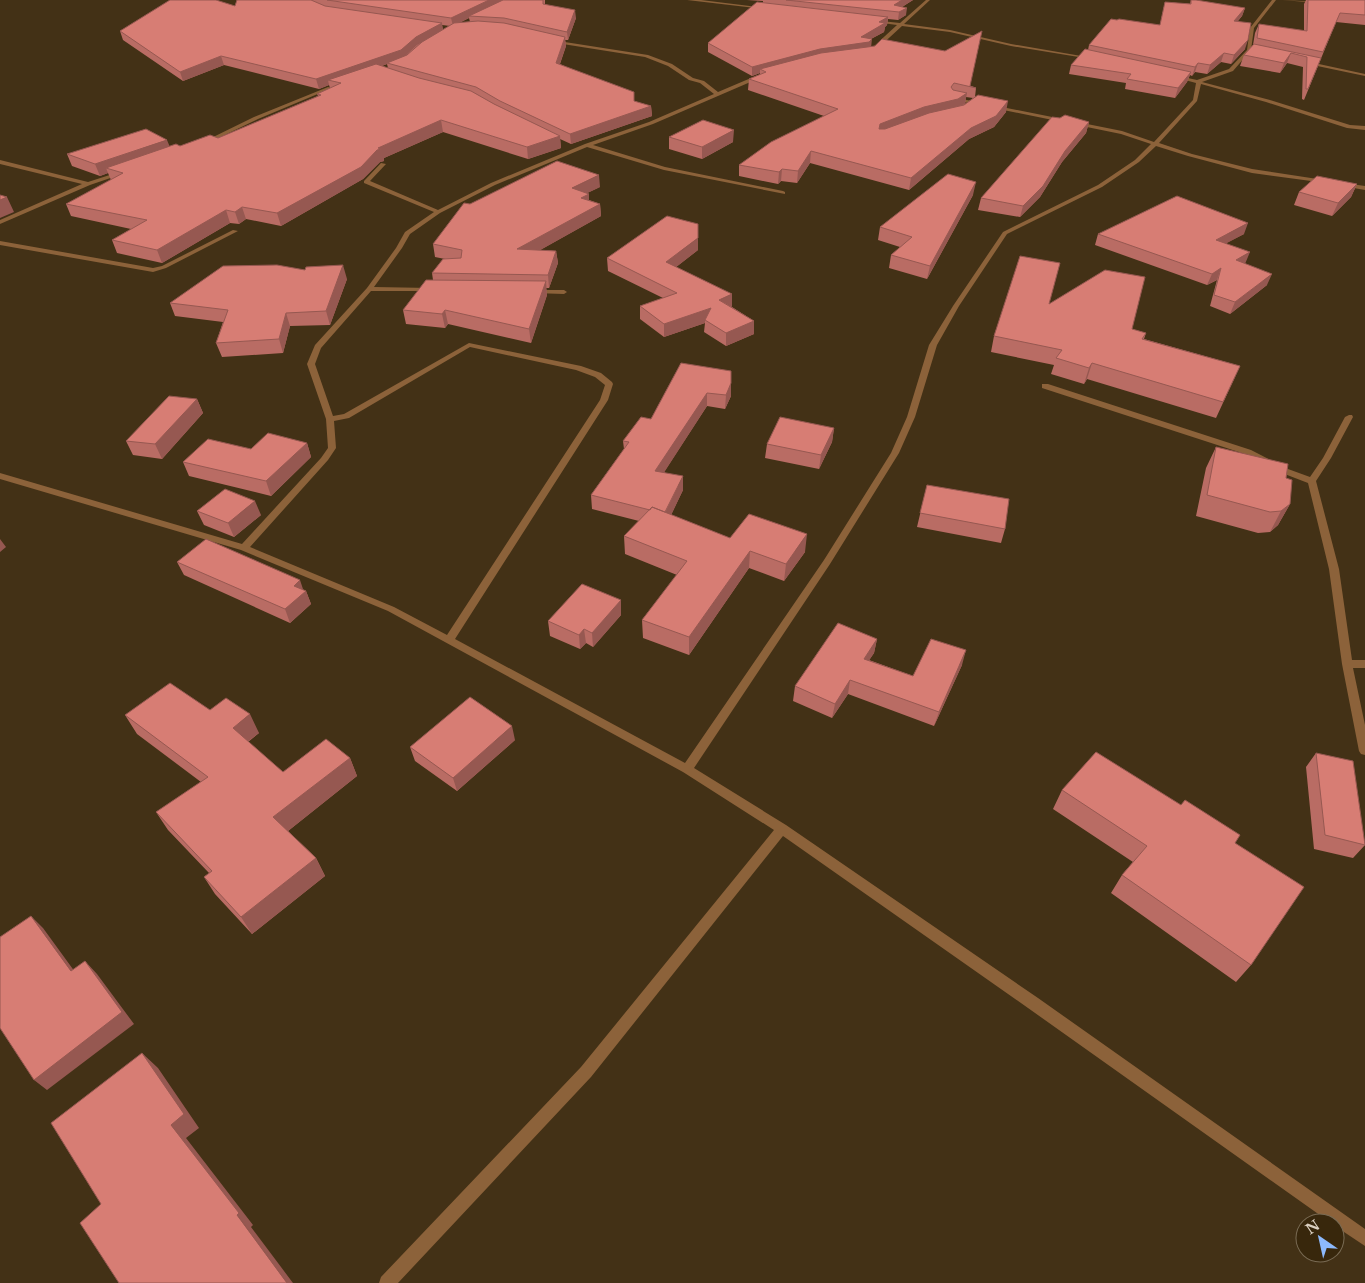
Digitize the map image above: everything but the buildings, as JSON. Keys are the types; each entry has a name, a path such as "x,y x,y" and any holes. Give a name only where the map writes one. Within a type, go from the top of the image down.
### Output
{"street":[{"path":"689,0 775,10"},
{"path":"871,53 928,0"},
{"path":"1199,81 1232,70 1249,50 1252,28 1274,0"},
{"path":"1284,0 1321,2"},
{"path":"863,19 950,31 1011,45 1053,50 1100,60"},
{"path":"549,40 646,56 670,65 691,79 702,82 719,95"},
{"path":"1249,50 1258,52"},
{"path":"1297,60 1365,75"},
{"path":"244,548 324,460 332,448 330,418 312,364 318,348 369,289 399,248 407,232 438,212 493,184 587,144 651,123 770,74"},
{"path":"1166,74 1199,81 1349,127 1365,128"},
{"path":"687,768 827,562 895,453 911,417 934,345 956,306 1004,233 1100,186 1137,161 1183,115 1195,100 1199,81"},
{"path":"281,112 202,145 263,115 340,84"},
{"path":"953,98 1122,133 1190,155 1252,171 1328,183"},
{"path":"966,107 974,102"},
{"path":"587,144 664,168 783,194"},
{"path":"566,146 574,150"},
{"path":"0,162 90,185"},
{"path":"383,164 366,182 438,212"},
{"path":"0,222 90,185 130,171"},
{"path":"1337,184 1365,188"},
{"path":"0,243 152,270 164,267 235,231"},
{"path":"369,289 436,290"},
{"path":"531,292 564,292"},
{"path":"330,418 346,416 470,345 578,368 598,375 609,384 604,400 450,639"},
{"path":"1045,386 1248,452 1285,471 1312,481"},
{"path":"1349,417 1312,481 1334,569 1347,664 1365,751"},
{"path":"0,476 244,548 391,609 687,768 782,829 1033,1003 1365,1238"},
{"path":"1347,664 1365,664"},
{"path":"387,1283 586,1072 782,829"}]}
